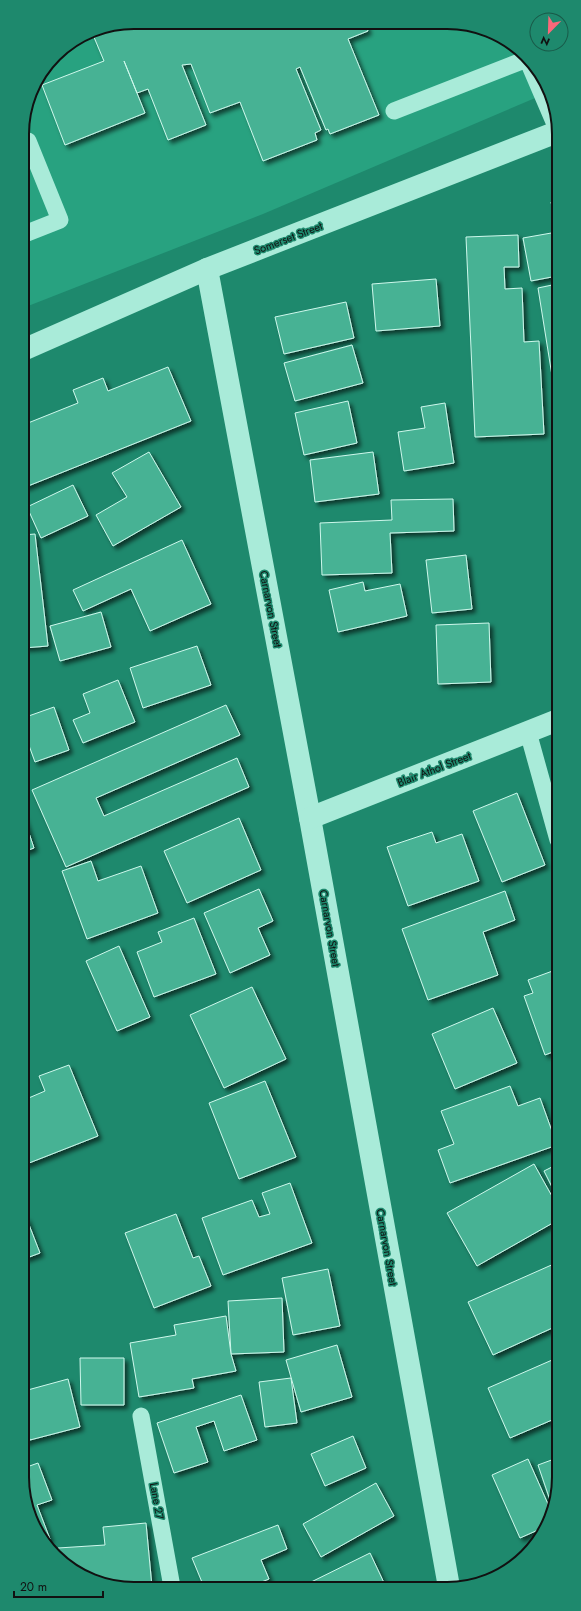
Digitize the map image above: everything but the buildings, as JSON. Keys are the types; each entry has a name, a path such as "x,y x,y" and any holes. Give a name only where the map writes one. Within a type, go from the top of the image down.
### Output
{"street":[{"name":"Somerset Street","path":"29,347 208,269 552,134"},
{"name":"Carnarvon Street","path":"208,269 310,818 448,1582"},
{"name":"Blair Athol Street","path":"310,818 552,722"}],"lane":[{"path":"394,111 522,61"},
{"path":"534,76 549,109"},
{"path":"29,143 60,220 29,232"},
{"path":"528,732 552,818"},
{"name":"Lane 27","path":"141,1416 171,1582"}],"green space":[{"path":"127,29 454,29 468,31 500,43 521,60 530,70 538,81 544,94 544,94 263,214 29,306 29,127 31,113 43,81 65,55 81,43 113,31"}]}
